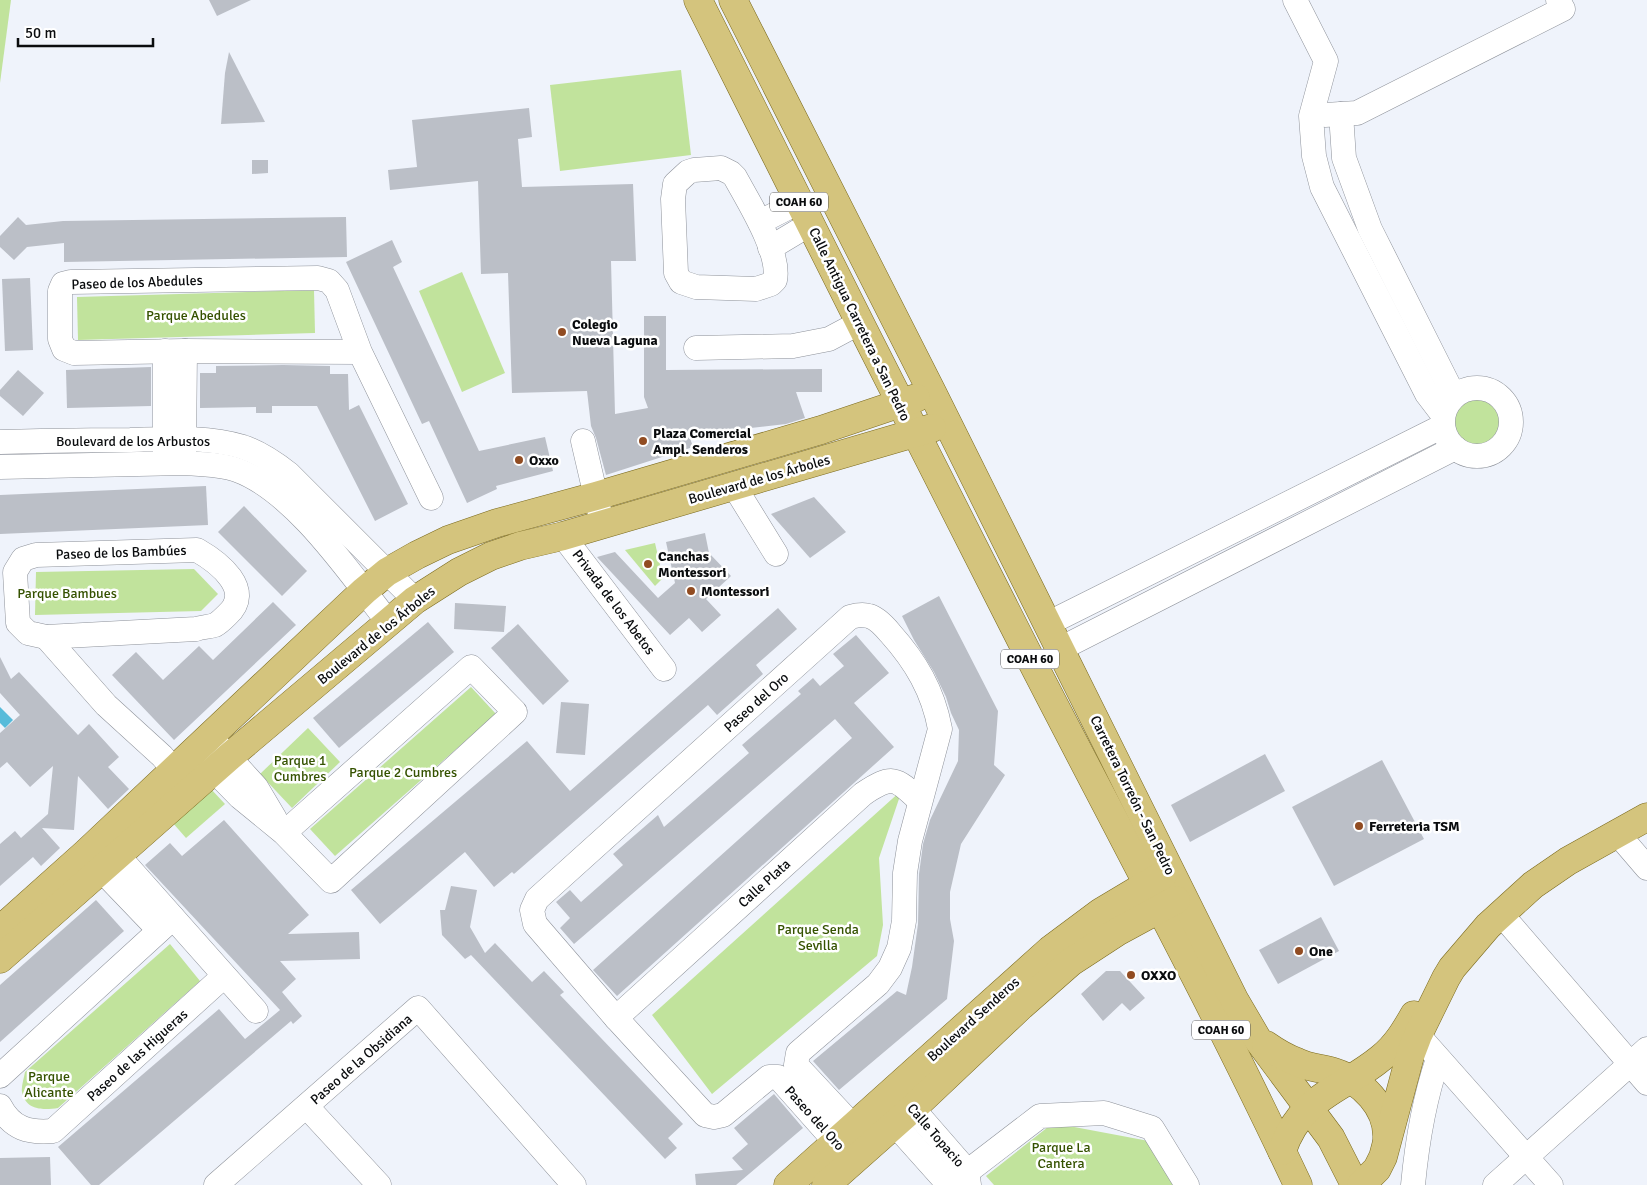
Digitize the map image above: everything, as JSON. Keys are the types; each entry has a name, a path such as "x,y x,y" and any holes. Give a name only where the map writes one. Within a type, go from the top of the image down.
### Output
{"main road":[{"name":"Calle Antigua Carretera a San Pedro","path":"698,0 914,434"},
{"name":"COAH 60","path":"733,0 932,392"},
{"name":"Boulevard de los Árboles","path":"0,960 102,854 177,785 202,743 364,591 387,572 448,540 497,523 820,430 932,392"},
{"name":"Carretera Torreón - San Pedro","path":"932,392 1234,999 1258,1040 1331,1138 1355,1185"},
{"name":"Boulevard de los Árboles","path":"177,785 221,764 415,600 459,572 491,556 947,423"},
{"name":"Carretera Torreón - San Pedro","path":"914,434 1300,1183"},
{"path":"1282,1151 1294,1124 1309,1108 1322,1096 1382,1057 1395,1045 1428,995 1446,978 1473,943 1501,914 1533,885 1568,860 1647,817"},
{"name":"Boulevard de los Árboles","path":"0,930 102,854"},
{"name":"Boulevard Senderos","path":"895,1107 1050,950 1101,912 1171,871"},
{"name":"Boulevard Senderos","path":"788,1185 853,1143 1021,1006 1071,962 1118,932 1183,896"},
{"path":"1361,1185 1377,1169 1386,1149 1401,1086 1418,1035 1446,978"},
{"path":"1258,1040 1277,1053 1296,1062 1334,1072 1350,1079 1370,1095 1378,1105 1387,1129 1382,1185"},
{"name":"Boulevard Senderos","path":"826,1185 853,1143"}],"street":[{"path":"1311,116 1356,113 1563,9 1558,0"},
{"path":"1300,2 1326,61 1311,116 1314,156 1322,187 1427,394 1447,412"},
{"path":"1047,624 1447,412 1464,390 1474,388 1486,389 1496,393 1504,401 1510,411 1511,422 1504,444 1495,451 1473,456 1455,448 1446,437 1447,412 1370,229 1344,158 1340,114"},
{"path":"721,168 731,172 760,222 776,264 775,280 764,288 756,289 696,287 681,282 676,273 673,190 678,180 688,172 721,168"},
{"path":"760,222 805,213"},
{"path":"770,248 805,213"},
{"name":"Paseo de los Abedules","path":"318,278 329,281 337,290 360,352 175,351 74,353 64,349 60,339 60,291 64,284 81,282 318,278"},
{"path":"696,348 792,346 829,339 860,323"},
{"path":"175,351 175,463"},
{"path":"360,352 431,498"},
{"name":"Boulevard de los Arbustos","path":"0,442 175,439 225,443 244,448 265,456 289,474 415,600"},
{"path":"583,441 603,524"},
{"path":"1060,649 1455,448"},
{"name":"Boulevard de los Arbustos","path":"0,467 175,463 213,465 235,469 252,476 270,488 300,514 389,623"},
{"path":"734,486 776,554"},
{"name":"Privada de los Abetos","path":"563,536 664,669"},
{"name":"Paseo de los Bambúes","path":"46,637 196,629 216,624 232,611 236,601 236,585 226,571 211,557 197,550 36,554 23,560 15,572 18,623 28,633 46,637 106,705 162,756 177,785"},
{"name":"Paseo del Oro","path":"860,614 871,616 908,652 927,686 940,729 910,841 904,873 904,921 899,948 890,968 878,984 798,1053 796,1058 796,1065 853,1143 778,1076 768,1077 723,1115 714,1117 705,1115 616,1018 535,924 532,910 537,899 850,617 860,614"},
{"path":"202,743 221,764 240,797 284,833 330,881 515,712 471,667 284,833"},
{"name":"Calle Plata","path":"616,1018 863,794 884,782 895,781 901,783 920,801"},
{"path":"1617,833 1647,868"},
{"path":"102,854 166,924 224,976 256,1011"},
{"path":"1501,914 1639,1056 1647,1083"},
{"path":"0,1076 166,924"},
{"name":"Paseo de las Higueras","path":"0,1106 5,1115 18,1126 35,1132 53,1131 224,976"},
{"name":"Paseo de la Obsidiana","path":"216,1185 418,1008 574,1185"},
{"path":"1418,1035 1551,1185"},
{"path":"1495,1185 1639,1056"},
{"path":"1413,1185 1420,1125 1428,1087 1438,1059"},
{"path":"307,1106 379,1185"},
{"name":"Calle Topacio","path":"895,1107 959,1182"},
{"path":"959,1182 1040,1116 1104,1114 1152,1128 1187,1185"}],"green space":[{"path":"0,0 11,0 0,83"},
{"path":"681,70 691,155 560,171 550,85"},
{"path":"462,272 505,373 462,392 419,291"},
{"name":"Parque Abedules","path":"314,290 315,333 78,340 77,297"},
{"path":"1477,397 1491,401 1498,408 1502,422 1498,436 1491,443 1477,447 1463,443 1456,436 1452,422 1456,408 1463,401"},
{"name":"Canchas Montessori","path":"655,543 663,578 655,586 625,550"},
{"name":"Parque Bambues","path":"194,569 218,594 201,611 35,615 36,572"},
{"name":"Parque 2 Cumbres","path":"471,687 496,714 335,856 310,829"},
{"name":"Parque 1 Cumbres","path":"308,728 340,762 292,808 260,774"},
{"path":"210,788 225,804 186,838 172,822"},
{"name":"Parque Senda Sevilla","path":"902,790 879,858 883,925 877,956 712,1094 652,1015"},
{"name":"Parque Alicante","path":"170,944 200,981 58,1108 42,1109 27,1103 22,1090 25,1072"},
{"name":"Parque La Cantera","path":"1053,1123 1154,1142 1176,1185 994,1185 986,1176"}],"water":[{"path":"0,707 13,720 5,728 0,723"}],"building":[{"path":"209,0 251,0 217,16"},
{"path":"229,52 265,122 221,124 225,73"},
{"path":"529,108 532,137 518,139 522,187 633,184 636,261 611,261 615,414 648,408 644,397 644,316 666,316 666,370 822,369 822,392 796,392 805,418 786,424 689,435 693,447 606,475 591,426 587,391 512,393 508,273 481,274 478,181 390,190 388,170 417,167 412,120"},
{"path":"252,160 268,160 268,173 252,174"},
{"path":"18,217 26,225 63,221 346,217 347,257 64,262 64,243 27,247 14,260 0,247 0,236"},
{"path":"392,240 402,262 393,267 479,451 545,437 553,471 496,486 497,489 467,503 429,421 422,424 346,262"},
{"path":"30,278 33,350 5,351 2,279"},
{"path":"216,366 330,366 330,374 348,374 349,410 359,405 408,504 375,521 317,406 272,406 272,413 256,413 256,407 200,408 200,373 216,373"},
{"path":"151,367 151,406 67,408 66,370"},
{"path":"18,370 44,393 23,416 0,396 0,390"},
{"path":"206,486 208,525 0,534 0,495"},
{"path":"814,497 846,532 810,558 771,514"},
{"path":"244,506 307,571 282,596 218,532"},
{"name":"Montessori","path":"705,533 709,553 731,576 706,599 721,615 702,632 689,618 670,635 597,557 615,552 658,598 675,583 666,542"},
{"path":"939,596 998,711 994,765 1005,775 961,844 950,892 950,919 954,941 947,999 839,1090 813,1061 897,991 906,995 918,924 919,874 923,844 930,820 958,761 959,730 934,672 902,616"},
{"path":"273,602 296,625 174,740 112,675 136,652 163,680 199,646 213,660"},
{"path":"455,603 506,606 504,632 454,629"},
{"path":"778,608 797,629 756,665 763,674 717,715 708,705 514,874 512,872 494,887 465,852 380,924 351,890 527,741 570,791"},
{"path":"428,622 454,652 339,748 313,718"},
{"path":"518,624 569,681 543,705 491,648"},
{"path":"856,635 889,673 854,703 894,747 617,996 593,970 852,738 835,719 574,944 560,928 570,918 556,902 570,890 581,902 623,865 613,854 658,815 664,827 749,753 742,745 801,694 798,691 813,678 820,686 844,666 833,654"},
{"path":"0,657 11,679 19,672 78,735 89,724 119,757 108,767 129,789 108,809 78,776 74,830 42,828 60,848 41,866 33,857 0,886 0,844 15,831 21,838 48,814 53,766 30,787 7,762 0,768 0,733 20,715 0,693"},
{"path":"561,702 589,704 585,755 556,753"},
{"path":"1265,754 1285,791 1190,842 1171,805"},
{"name":"Ferreteria TSM","path":"1382,760 1424,839 1334,886 1292,807"},
{"path":"224,820 309,915 288,934 359,932 360,959 280,961 296,979 282,992 302,1016 293,1024 291,1021 99,1185 91,1185 58,1147 219,1009 245,1039 280,1010 145,865 170,843 182,856"},
{"path":"451,886 477,890 470,927 485,953 495,943 532,982 544,971 564,992 560,995 683,1124 668,1138 677,1148 665,1159 471,955 465,959 442,935 440,910 445,910"},
{"path":"96,900 124,931 0,1042 0,985"},
{"name":"One","path":"1321,917 1339,951 1278,984 1259,950"},
{"name":"Oxxo","path":"1106,971 1120,971 1145,998 1130,1011 1122,1003 1103,1021 1081,994"},
{"path":"774,1094 803,1128 736,1185 696,1185 695,1174 743,1170 732,1158 748,1144 734,1128"},
{"path":"50,1157 51,1185 0,1185 0,1158"}],"place":[{"name":"Colegio Nueva Laguna","path":"562,332"},
{"name":"Plaza Comercial Ampl. Senderos","path":"643,441"},
{"name":"Oxxo","path":"519,460"},
{"name":"Canchas Montessori","path":"648,564"},
{"name":"Montessori","path":"691,591"},
{"name":"Ferreteria TSM","path":"1359,826"},
{"name":"One","path":"1299,951"},
{"name":"OXXO","path":"1131,975"}]}
